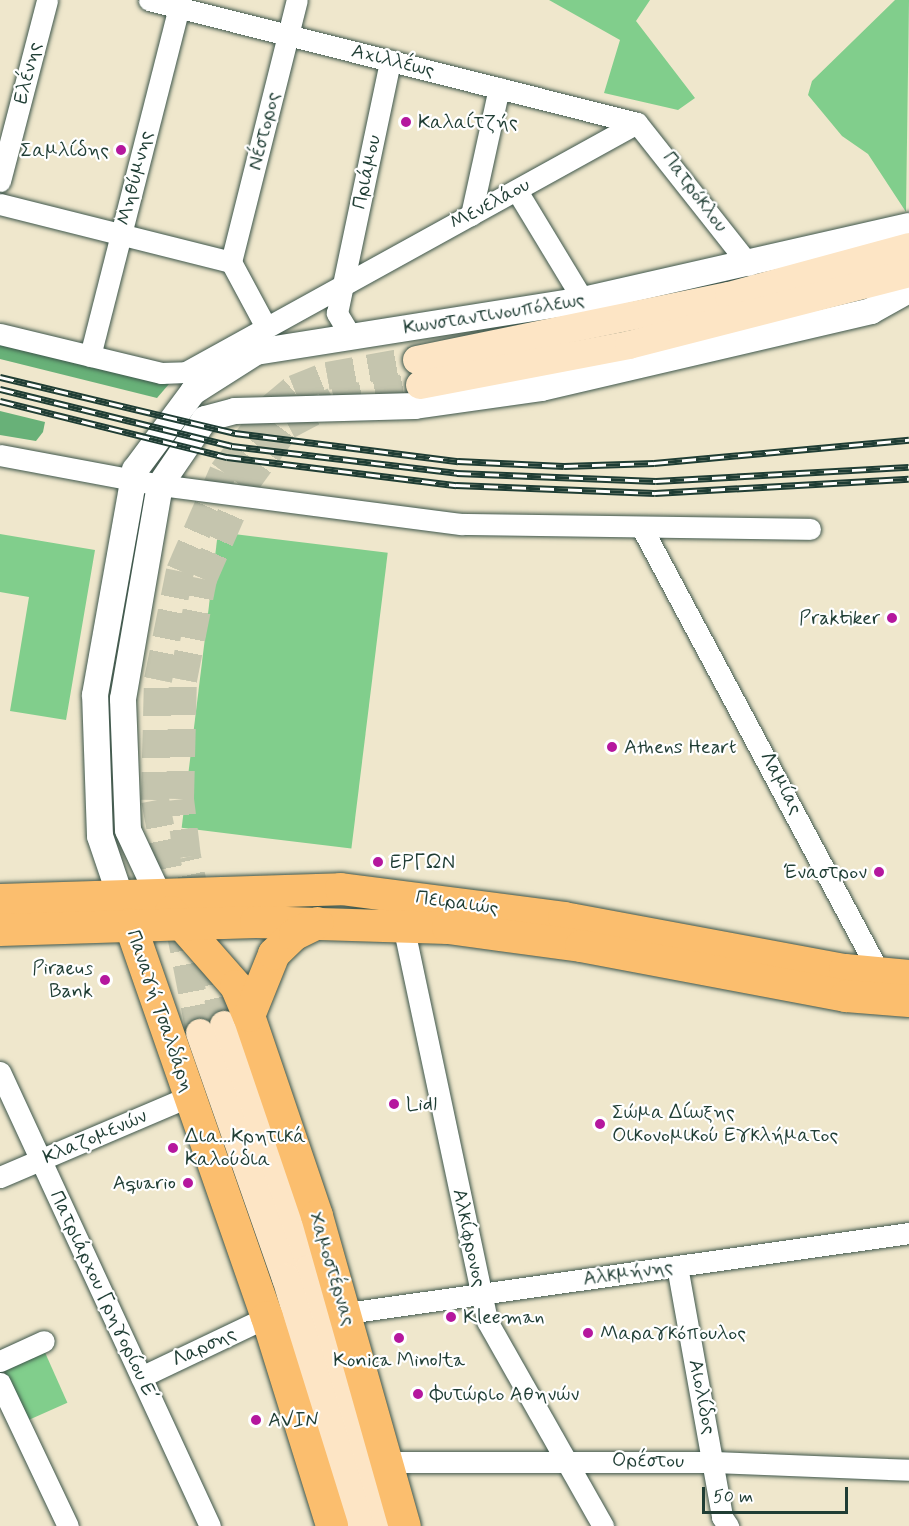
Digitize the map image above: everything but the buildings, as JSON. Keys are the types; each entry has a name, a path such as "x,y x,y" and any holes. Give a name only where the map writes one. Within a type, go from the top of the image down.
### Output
{"main road":[{"path":"909,247 729,296 418,373 629,345 909,273"},
{"name":"Πειραιώς","path":"0,900 157,891 305,887 379,893 580,921 895,975"},
{"name":"Χαμοστέρνας","path":"157,891 178,923 236,986 224,1025 346,1312 405,1526"},
{"name":"Πειραιώς","path":"0,930 178,923 403,925 506,935 846,996 909,1001"},
{"path":"318,923 295,934 274,954 224,1025 286,1278 360,1526"},
{"name":"Παναγή Τσαλδάρη","path":"130,924 267,1317 332,1526"},
{"path":"224,1025 309,1269 387,1526"}],"street":[{"name":"Ελένης","path":"0,181 46,0"},
{"name":"Αχιλλέως","path":"149,0 180,4 288,35 637,123"},
{"name":"Νέστορος","path":"231,262 297,0"},
{"name":"Μηθύμνης","path":"90,356 180,4"},
{"name":"Πριάμου","path":"343,284 390,61"},
{"path":"471,215 499,88"},
{"name":"Μενελάου","path":"90,356 171,375 186,372 637,123"},
{"name":"Πατρόκλου","path":"637,123 749,265"},
{"path":"517,190 583,300"},
{"path":"0,204 231,262 266,327"},
{"name":"Κωνσταντινουπόλεως","path":"132,481 169,418 226,367 256,352 350,335 583,300 749,265 909,226"},
{"path":"343,284 337,314 350,335"},
{"path":"157,891 128,830 121,739 138,590 160,485 199,426 218,413 415,406 541,388 871,311 909,290"},
{"path":"0,334 90,356"},
{"path":"3,462 461,524 644,530 810,529"},
{"name":"Παναγή Τσαλδάρη","path":"130,924 98,823 95,695 132,481"},
{"name":"Λαμίας","path":"644,530 895,975"},
{"name":"Αλκίφρονος","path":"403,925 487,1321 603,1526"},
{"name":"Πατριάρχου Γρηγορίου Ε΄","path":"0,1072 210,1526"},
{"name":"Κλαζομενών","path":"0,1177 190,1096"},
{"name":"Αλκμήνης","path":"346,1312 909,1233"},
{"name":"Αιολίδος","path":"677,1266 714,1462 720,1523"},
{"name":"Λαρσης","path":"141,1377 267,1317"},
{"path":"0,1360 44,1341"},
{"path":"0,1383 68,1526"},
{"name":"Ορέστου","path":"387,1462 566,1460 714,1462 909,1470"}],"green space":[{"path":"549,0 650,0 636,21 695,98 678,110 604,93 620,40"},
{"path":"895,0 909,0 906,212 868,154 842,136 808,95 812,81"},
{"path":"0,337 165,379 169,384 157,398 0,359"},
{"path":"0,411 45,422 43,432 36,441 0,435"},
{"path":"218,532 388,553 351,849 182,828"},
{"path":"0,534 95,550 66,720 10,711 29,597 0,592"},
{"path":"43,1348 67,1403 26,1421 2,1366"}],"tunnel":[{"path":"200,1033 155,800 158,680 180,571 223,472 271,408 294,389 327,376 417,360"},
{"path":"224,1025 187,857 180,799 183,680 203,579 243,487 288,425 334,401 420,385"}],"railway":[{"path":"0,377 235,433 458,461 564,466 654,463 909,440"},
{"path":"0,389 232,446 457,473 656,481 909,467"},
{"path":"0,401 227,457 456,485 655,493 909,479"}],"place":[{"name":"Καλαίτζής","path":"406,122"},
{"name":"Σαμλίδης","path":"121,150"},
{"name":"Praktiker","path":"892,618"},
{"name":"Athens Heart","path":"612,747"},
{"name":"ΕΡΓΩΝ","path":"378,862"},
{"name":"Έναστρον","path":"879,872"},
{"name":"Piraeus Bank","path":"105,980"},
{"name":"Lidl","path":"394,1104"},
{"name":"Σώμα Δίωξης Οικονομικού Εγκλήματος","path":"600,1124"},
{"name":"Δια...Κρητικά Καλούδια","path":"173,1148"},
{"name":"Aquario","path":"188,1183"},
{"name":"Kleeman","path":"451,1317"},
{"name":"Μαραγκόπουλος","path":"588,1333"},
{"name":"Konica Minolta","path":"399,1338"},
{"name":"Φυτώριο Αθηνών","path":"418,1394"},
{"name":"AVIN","path":"256,1420"}]}
